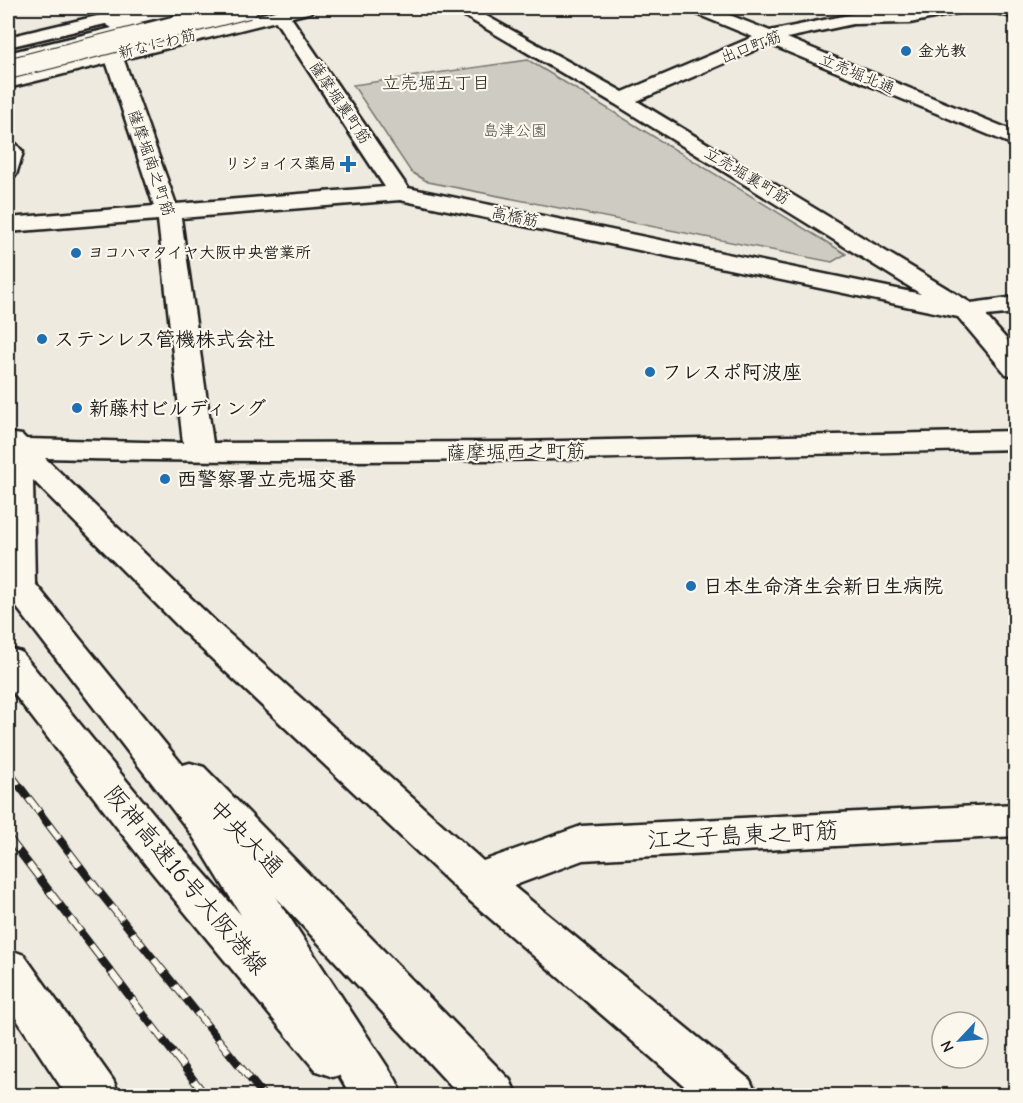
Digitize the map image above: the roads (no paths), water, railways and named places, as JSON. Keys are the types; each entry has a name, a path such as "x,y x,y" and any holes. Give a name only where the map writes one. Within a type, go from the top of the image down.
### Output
{"main road":[{"name":"新なにわ筋","path":"8,42 150,8"},
{"path":"8,50 178,8"},
{"path":"8,58 111,19 234,8"},
{"path":"8,69 248,8"},
{"name":"新なにわ筋","path":"8,82 306,8"},
{"name":"立売堀裏町筋","path":"460,8 622,100 967,310 1016,368"},
{"name":"立売堀北通","path":"698,8 1016,140"},
{"name":"出口町筋","path":"622,100 769,37 853,19 910,18 956,8"},
{"path":"999,8 1016,13"},
{"name":"薩摩堀裏町筋","path":"280,14 400,193"},
{"name":"薩摩堀南之町筋","path":"113,55 171,223 199,453"},
{"path":"8,149 12,152 8,170"},
{"name":"高橋筋","path":"8,225 167,210 400,193 967,310 1016,305"},
{"name":"薩摩堀西之町筋","path":"12,443 199,453 484,453 1016,440"},
{"path":"12,443 11,577 206,823 379,1095"},
{"path":"12,443 204,630 477,881 733,1095"},
{"name":"中央大通","path":"11,577 218,810 493,1095"},
{"name":"阪神高速16号大阪港線","path":"8,662 161,853 368,1095"},
{"name":"江之子島東之町筋","path":"477,881 581,843 1016,820"},
{"path":"8,969 96,1095"},
{"path":"8,1007 79,1095"}],"railway":[{"path":"8,771 98,890 264,1096"},
{"path":"8,837 206,1096"}],"place":[{"name":"金光教","path":"906,51"},
{"name":"リジョイス薬局","path":"348,164"},
{"name":"ヨコハマタイヤ大阪中央営業所","path":"76,253"},
{"name":"ステンレス管機株式会社","path":"42,339"},
{"name":"フレスポ阿波座","path":"650,372"},
{"name":"新藤村ビルディング","path":"77,408"},
{"name":"西警察署立売堀交番","path":"165,479"},
{"name":"日本生命済生会新日生病院","path":"691,586"}],"district":[{"name":"立売堀五丁目","path":"436,83"}],"park label":[{"name":"島津公園","path":"515,131"}]}
